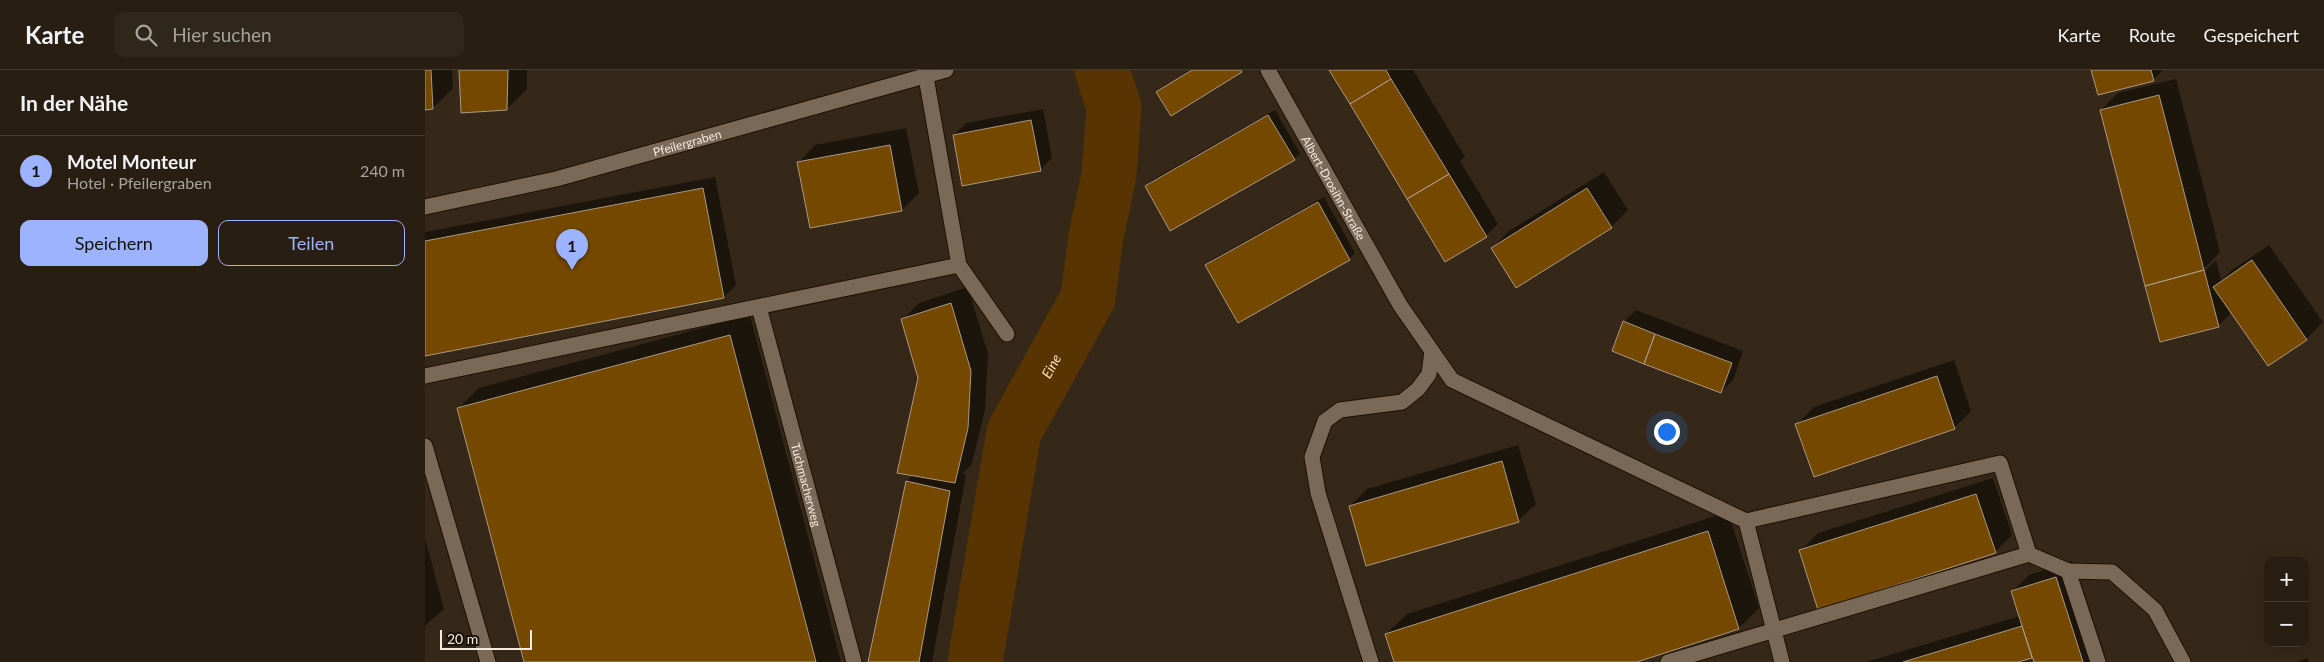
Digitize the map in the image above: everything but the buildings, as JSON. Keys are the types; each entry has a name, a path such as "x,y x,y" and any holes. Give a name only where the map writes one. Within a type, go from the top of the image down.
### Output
{"street":[{"name":"Pfeilergraben","path":"425,207 556,179 823,103 947,70"},
{"name":"Albert-Drosihn-Straße","path":"1269,70 1400,305 1452,380 1746,521"},
{"path":"926,77 959,265 1007,334"},
{"path":"425,376 959,265"},
{"name":"Tuchmacherweg","path":"759,307 854,662"},
{"path":"1371,662 1318,494 1312,457 1325,421 1340,410 1402,402 1418,389 1429,374 1432,351"},
{"path":"425,446 488,662"},
{"path":"1782,662 1746,521 2000,462 2029,554"},
{"path":"1668,662 2029,554 2068,571 2112,572 2155,610 2183,662"},
{"path":"2068,571 2098,662"}],"waterway":[{"name":"Eine","path":"975,662 1014,432 1088,298 1096,236 1109,175 1114,107 1102,70"}],"place":[{"name":"Motel Monteur","path":"572,270"}]}
